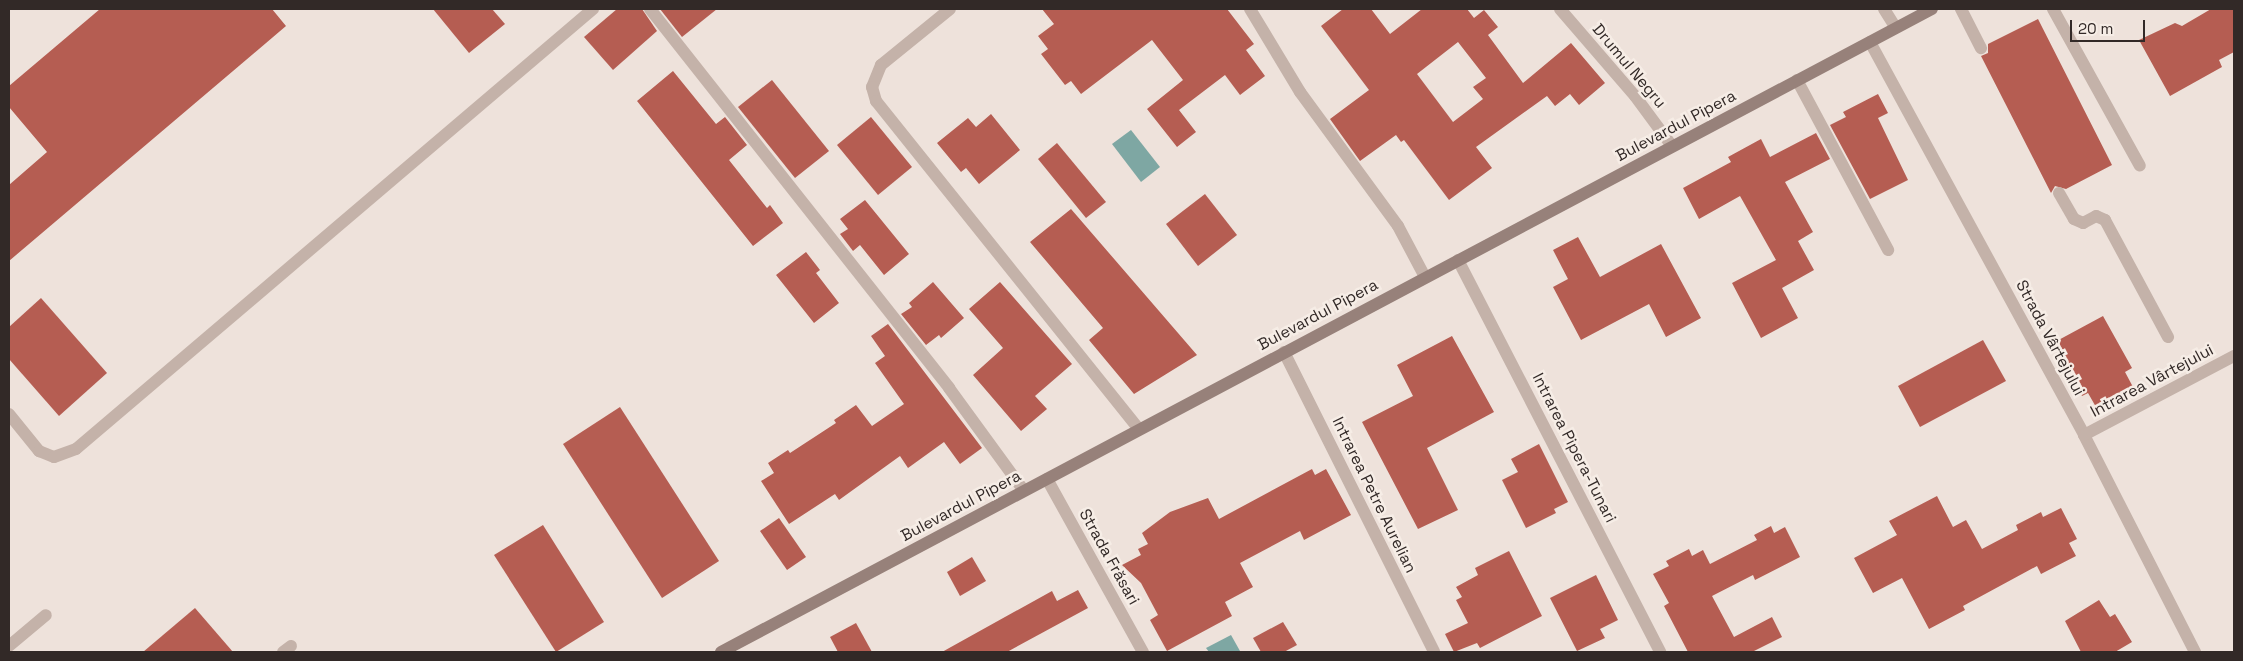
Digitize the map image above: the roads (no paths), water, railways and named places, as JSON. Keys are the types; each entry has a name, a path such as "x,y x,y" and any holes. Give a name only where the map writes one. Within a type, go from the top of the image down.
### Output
{"main road":[{"name":"Bulevardul Pipera","path":"721,652 1932,9"}],"street":[{"path":"9,414 38,451 54,457 76,449 593,9"},
{"path":"650,9 949,388 1024,491"},
{"path":"950,9 881,65 872,87 876,101 1140,429"},
{"path":"1250,9 1300,92 1398,226 1425,277"},
{"name":"Drumul Negru","path":"1560,9 1635,96 1672,146"},
{"path":"1884,9 1896,28"},
{"path":"1961,9 1981,48"},
{"path":"2053,9 2140,166"},
{"name":"Strada Vârtejului","path":"1870,42 2084,435 2196,652"},
{"path":"1797,80 1888,250"},
{"path":"2059,193 2074,219 2083,223 2096,216 2105,220 2168,338"},
{"name":"Intrarea Pipera-Tunari","path":"1458,260 1660,652"},
{"name":"Intrarea Petre Aurelian","path":"1284,352 1434,652"},
{"name":"Intrarea Vârtejului","path":"2084,435 2234,356"},
{"name":"Strada Frăsari","path":"1046,479 1143,652"},
{"path":"9,646 46,614"}],"water":[{"path":"1131,130 1160,167 1141,182 1112,144"},
{"path":"1231,635 1240,651 1209,652 1206,648"}]}
